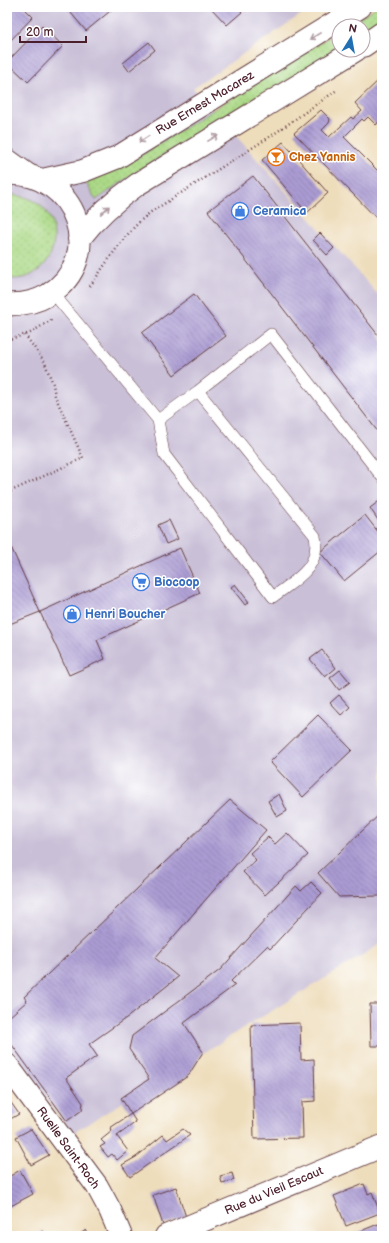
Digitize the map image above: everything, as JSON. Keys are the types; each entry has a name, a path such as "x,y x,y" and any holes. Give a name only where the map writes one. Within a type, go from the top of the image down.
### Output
{"main road":[{"name":"Rue Ernest Macarez","path":"25,176 83,171 118,157 360,7"},
{"path":"79,239 92,223 111,204 143,181 343,58"},
{"path":"7,160 25,176 60,192 76,217 79,239 78,252 70,272 62,283 52,292 32,302 7,304"},
{"name":"Ruelle Saint-Roch","path":"7,1065 97,1186 110,1210 121,1236"},
{"name":"Rue du Vieil Escaut","path":"166,1236 382,1146"}],"lane":[{"path":"52,292 158,420 164,454 273,597 305,573 311,565 316,552 315,536 198,391"},
{"path":"158,420 271,334 382,477"}],"path":[{"path":"7,340 25,335 49,322 65,309 90,285 115,250 142,219 151,212 271,136 340,88"},
{"path":"7,493 83,458 55,396 53,384 44,361 25,335"}],"shaded area":[{"path":"7,7 312,7 193,88 382,299 382,943 73,1133 7,1051"}],"green space":[{"path":"376,7 382,7 382,20 371,28 371,18 359,18"},
{"path":"331,36 331,54 155,160 96,200 86,183 133,160"},
{"path":"13,195 33,200 46,212 54,231 54,242 47,261 40,269 25,277 7,279 7,196"}],"building":[{"path":"7,7 23,7 33,17 7,44"},
{"path":"66,7 115,7 86,31"},
{"path":"210,7 238,7 242,12 227,25"},
{"path":"42,26 63,46 28,82 7,62"},
{"path":"149,42 155,50 129,71 123,63"},
{"path":"382,77 382,118 376,125 368,117 364,121 362,119 344,137 382,175 382,224 294,133 321,110 330,119 329,123 322,130 329,137 351,117 353,119 362,111 355,103"},
{"path":"283,142 328,193 307,213 262,160"},
{"path":"253,176 382,340 382,437 208,211"},
{"path":"320,233 334,248 327,255 313,240"},
{"path":"194,294 226,336 174,375 142,333"},
{"path":"382,499 382,526 370,508"},
{"path":"365,515 382,537 382,550 344,581 320,552"},
{"path":"169,520 178,539 166,544 158,525"},
{"path":"7,538 40,612 7,625"},
{"path":"180,548 200,593 97,640 105,659 69,675 40,612"},
{"path":"235,584 249,602 245,605 231,587"},
{"path":"322,650 336,668 325,677 310,659"},
{"path":"340,670 350,682 339,690 330,678"},
{"path":"339,695 350,707 341,715 330,703"},
{"path":"318,715 352,750 303,797 270,762"},
{"path":"279,794 287,811 277,817 268,801"},
{"path":"230,800 266,830 155,958 178,977 129,1016 89,1044 97,1056 66,1078 83,1103 82,1110 67,1121 7,1038 7,1015 9,1017 27,1001 24,997"},
{"path":"382,812 382,893 379,896 339,897 318,873"},
{"path":"287,833 308,855 265,895 243,872 256,860 250,853 268,837 275,844"},
{"path":"311,882 322,893 270,949 267,946 231,981 235,985 184,1023 203,1052 188,1076 131,1114 121,1098 149,1079 129,1049 132,1036 220,970 296,886 301,891"},
{"path":"370,1004 382,1004 382,1046 371,1046"},
{"path":"300,1023 301,1060 314,1059 315,1101 302,1102 303,1138 254,1139 251,1025"},
{"path":"7,1097 19,1114 7,1121"},
{"path":"131,1114 136,1122 117,1136 128,1151 117,1160 112,1154 108,1157 100,1147 105,1144 101,1140 112,1131 110,1128"},
{"path":"31,1129 49,1155 31,1165 16,1137"},
{"path":"183,1129 190,1135 130,1177 122,1165 136,1157 163,1135 167,1140"},
{"path":"20,1170 33,1194 7,1208 7,1178"},
{"path":"232,1173 234,1180 222,1183 220,1176"},
{"path":"364,1184 368,1194 372,1192 380,1213 346,1226 334,1196"},
{"path":"176,1187 186,1217 163,1225 153,1195"},
{"path":"378,1224 382,1231 382,1236 351,1235"},
{"path":"86,1230 86,1236 77,1236"},
{"path":"43,1231 46,1236 36,1236"}],"place":[{"name":"Chez Yannis","path":"276,157"},
{"name":"Ceramica","path":"240,211"},
{"name":"Biocoop","path":"141,582"},
{"name":"Henri Boucher","path":"72,614"}]}
